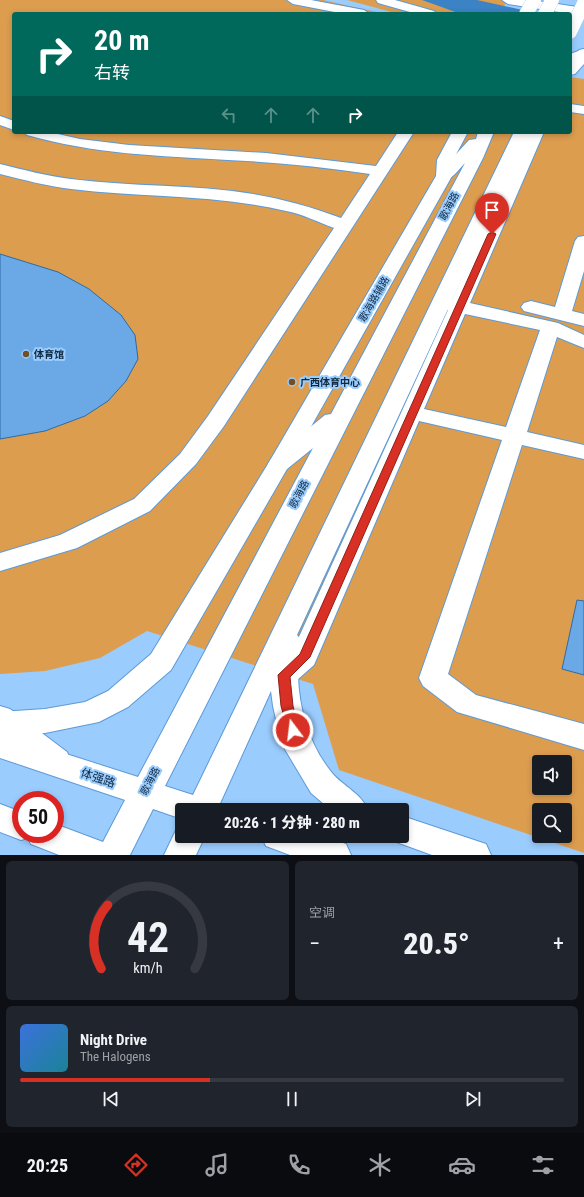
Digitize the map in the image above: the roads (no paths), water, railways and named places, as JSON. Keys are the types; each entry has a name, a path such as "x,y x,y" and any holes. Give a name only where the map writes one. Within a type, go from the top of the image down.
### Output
{"main road":[{"path":"293,0 354,12"},
{"path":"382,0 423,12"},
{"path":"508,0 584,12"},
{"path":"527,12 534,0"},
{"path":"546,12 552,0"},
{"path":"572,28 584,3"},
{"path":"572,49 580,55 572,68"},
{"path":"572,98 584,100"},
{"path":"572,108 584,110"},
{"path":"0,120 12,125"},
{"path":"41,134 90,145 152,152 269,158 379,171"},
{"path":"0,562 68,542 142,505 188,459 202,442 405,134"},
{"name":"歌海路辅路","path":"2,728 89,713 118,699 161,662 279,464 444,176 445,160 459,134"},
{"path":"444,176 483,134"},
{"name":"歌海路","path":"112,855 340,414 475,158 484,134"},
{"path":"252,704 304,657 413,413 454,298 521,134"},
{"path":"205,803 295,614 535,134"},
{"path":"0,169 48,180 101,187 201,194 253,200 287,206 316,214 345,226"},
{"path":"584,241 557,321 515,436 433,678 467,704 584,738"},
{"path":"454,298 557,321 584,320"},
{"path":"557,321 584,342"},
{"path":"413,413 584,452"},
{"path":"279,464 340,414"},
{"path":"295,614 284,675 287,706 296,742 322,783 345,803"},
{"name":"体强路","path":"2,728 61,766 175,804"},
{"path":"0,818 12,823"},
{"path":"409,832 475,855"},
{"path":"64,842 99,855"},
{"path":"180,855 186,843"},
{"path":"298,843 335,855"}],"water":[{"path":"422,0 477,0 532,12 455,12"}],"place":[{"name":"体育馆","path":"26,354"},
{"name":"广西体育中心","path":"292,382"}]}
